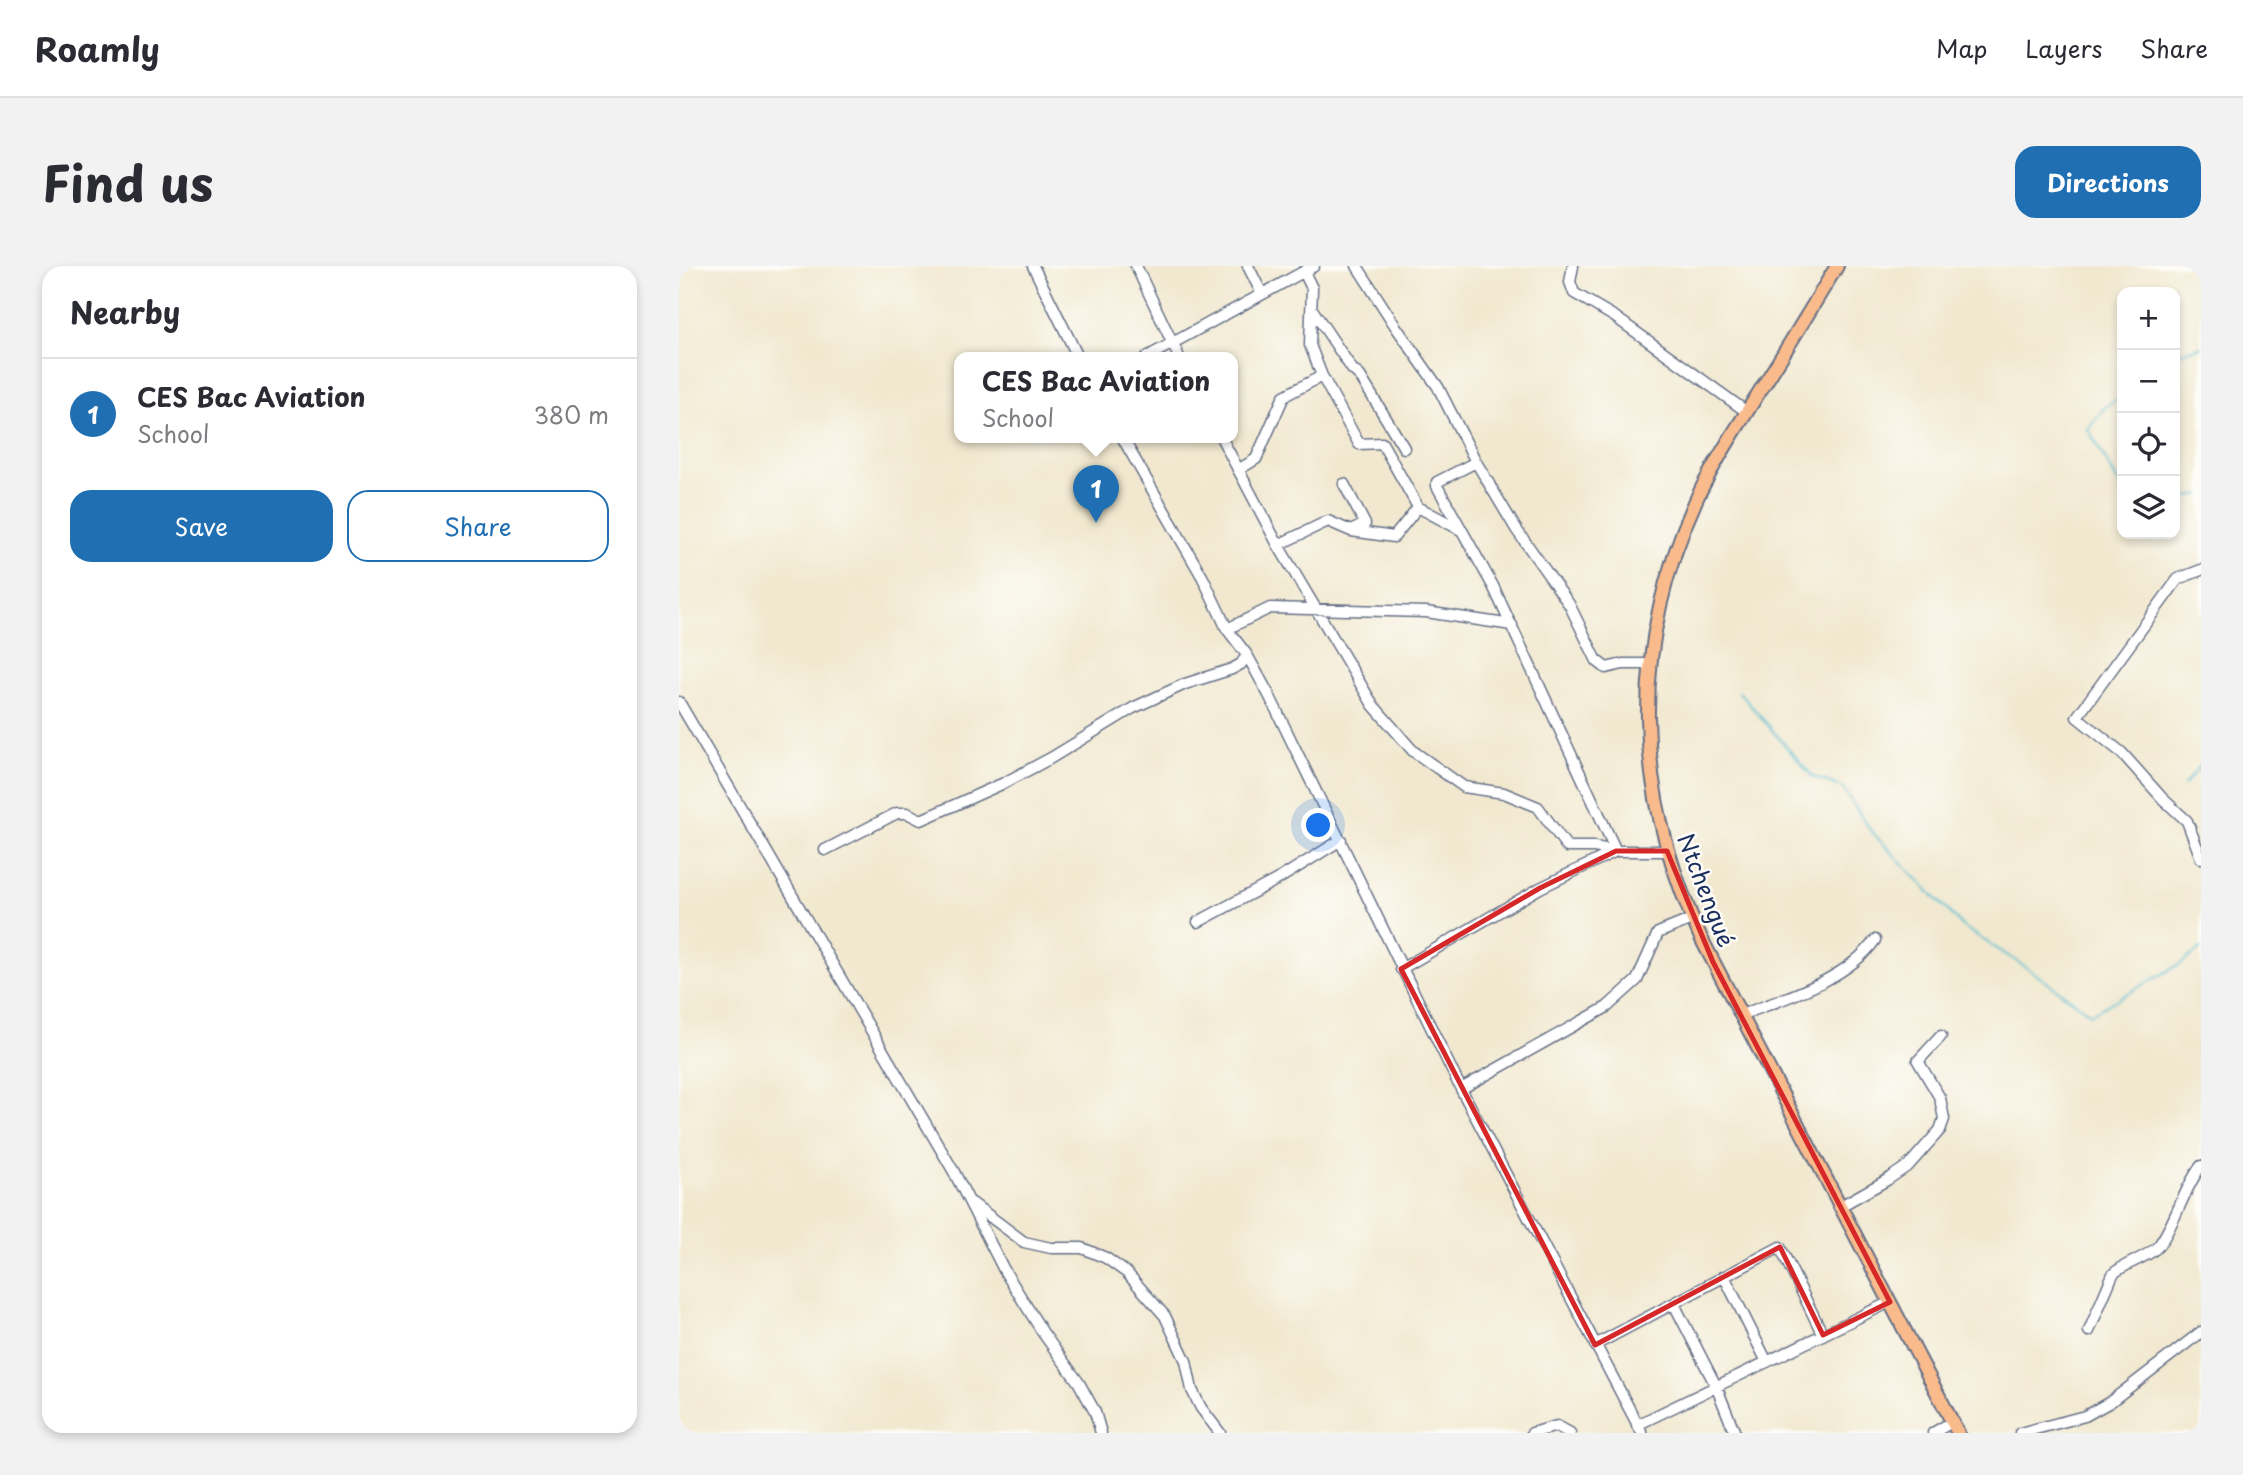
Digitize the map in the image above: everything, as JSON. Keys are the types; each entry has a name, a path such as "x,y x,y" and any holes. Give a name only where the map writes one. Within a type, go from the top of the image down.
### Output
{"main road":[{"name":"Ntchengué","path":"1837,266 1704,484 1684,528 1660,603 1650,664 1647,694 1648,752 1655,800 1667,851 1692,919 1955,1428"}],"street":[{"path":"1033,266 1076,352"},
{"path":"1136,266 1176,352"},
{"path":"1248,266 1262,294"},
{"path":"1156,352 1314,266"},
{"path":"1357,266 1438,387 1476,463 1516,529 1569,604 1597,661 1606,668 1623,664 1650,664"},
{"path":"1573,266 1570,282 1574,293 1615,317 1747,412"},
{"path":"1304,272 1312,288 1310,345 1322,376 1359,444 1382,443 1418,507 1461,530"},
{"path":"1312,309 1352,369 1360,376 1404,448"},
{"path":"1238,470 1256,459 1284,396 1322,376"},
{"path":"1125,443 1203,578 1227,629 1247,655 1341,840 1461,1089 1639,1431 1716,1386 1890,1302"},
{"path":"1224,443 1278,545 1373,705 1413,751 1464,788 1504,793 1538,807 1567,847 1594,847 1616,852 1667,851"},
{"path":"1476,463 1437,482 1437,486 1493,586 1616,852"},
{"path":"1344,484 1365,524 1351,531"},
{"path":"1278,545 1328,520 1351,531 1394,537 1418,507"},
{"path":"2201,570 2178,579 2077,717 2122,753 2163,799 2187,821 2201,858"},
{"path":"1227,629 1270,608 1426,612 1512,625"},
{"path":"825,849 897,813 907,813 921,820 1004,783 1133,708 1185,684 1232,669 1241,664 1247,655"},
{"path":"679,702 907,1091 1004,1270 1043,1334 1079,1383 1095,1412 1101,1433"},
{"path":"1198,922 1280,878 1341,840"},
{"path":"1401,969 1540,888 1616,852"},
{"path":"1461,1089 1607,1007 1637,980 1658,933 1692,919"},
{"path":"1741,1015 1812,987 1843,970 1875,940"},
{"path":"1839,1207 1887,1181 1909,1165 1940,1130 1944,1119 1940,1098 1918,1061 1941,1036"},
{"path":"2089,1331 2113,1274 2158,1247 2201,1166"},
{"path":"968,1201 1024,1242 1051,1248 1082,1248 1106,1258 1127,1273 1165,1316 1186,1361 1192,1390 1201,1408 1220,1433"},
{"path":"1595,1345 1780,1247 1823,1335"},
{"path":"1724,1276 1767,1362"},
{"path":"1674,1304 1716,1386 1735,1433"},
{"path":"2020,1433 2085,1416 2110,1402 2201,1332"},
{"path":"1532,1433 1557,1426 1570,1433"},
{"path":"1933,1433 1955,1428"}],"highlighted area":[{"path":"1616,851 1667,851 1713,962 1890,1302 1823,1335 1780,1247 1595,1345 1401,969 1540,888"}],"waterway":[{"path":"2180,353 2201,347"},
{"path":"2117,399 2105,407 2088,429 2117,480"},
{"path":"2180,499 2201,494"},
{"path":"1739,692 1813,777 1842,787 1871,831 1962,926 2091,1014 2182,963 2201,948"},
{"path":"2184,785 2201,765"}],"place":[{"name":"CES Bac Aviation","path":"1096,523"}]}
